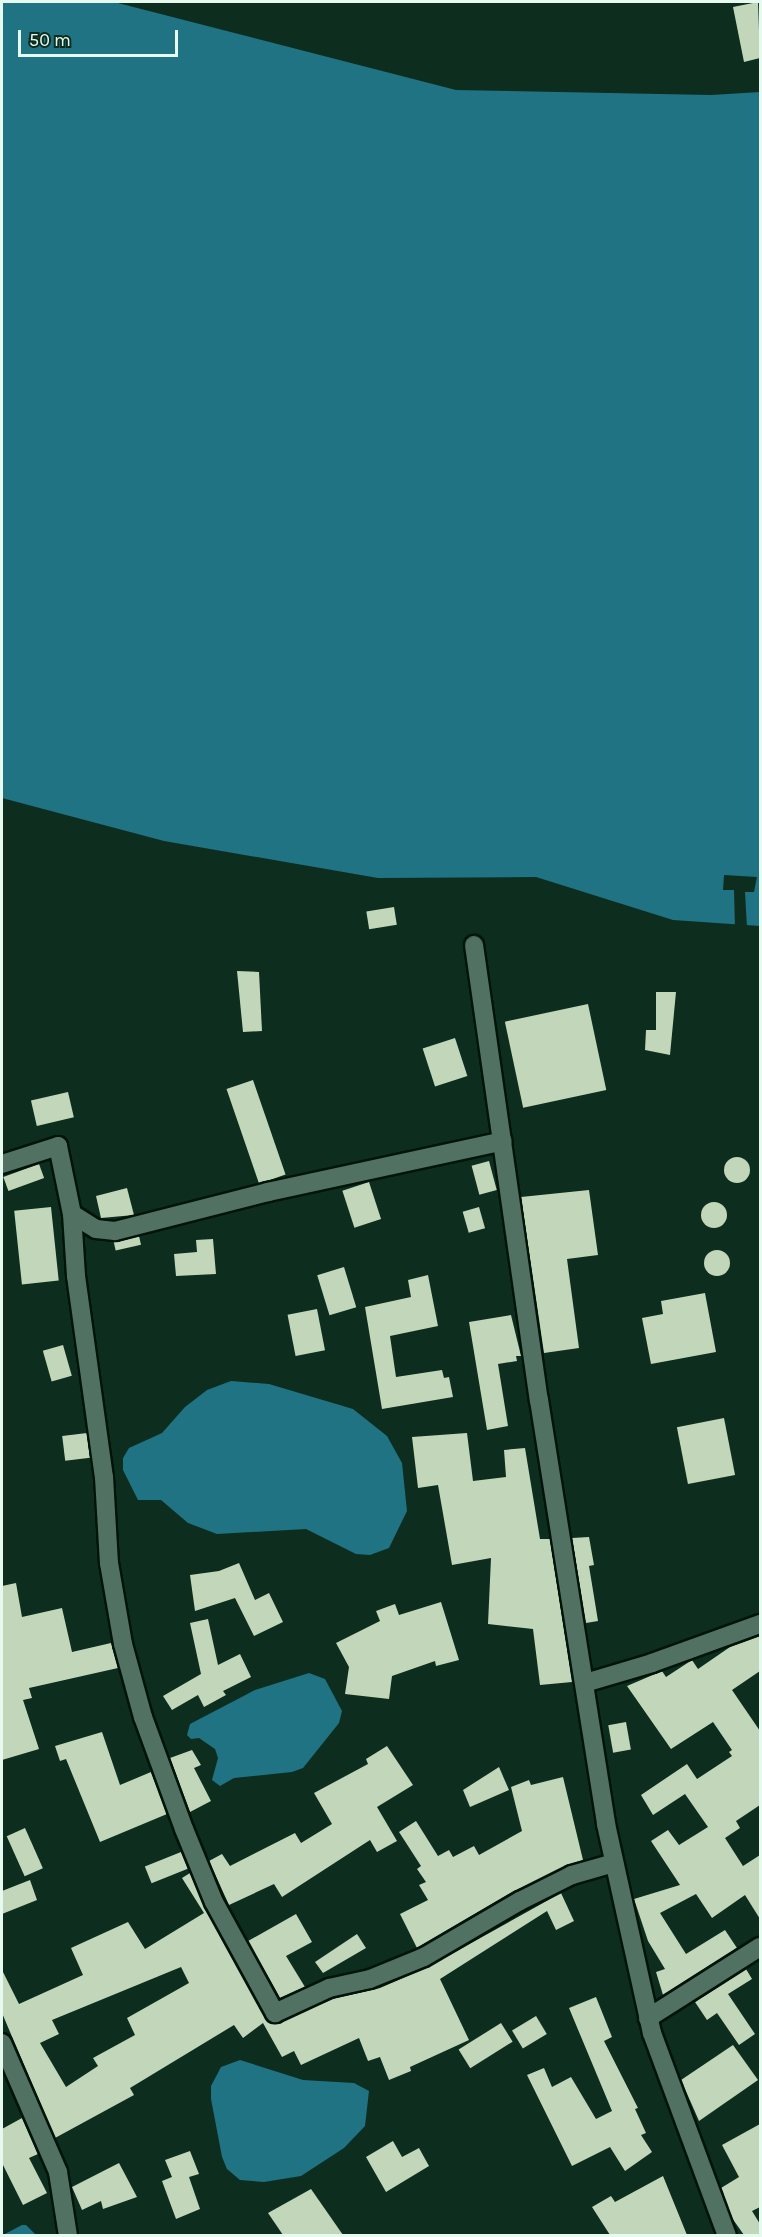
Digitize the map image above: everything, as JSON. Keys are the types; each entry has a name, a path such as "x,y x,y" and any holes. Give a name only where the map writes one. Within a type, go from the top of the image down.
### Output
{"street":[{"path":"474,945 539,1400 614,1863 648,2018 727,2235"},
{"path":"72,1214 96,1229 115,1231 268,1192 503,1141"},
{"path":"2,1164 58,1146 72,1214 76,1276 104,1477 110,1563 123,1644 143,1717 214,1902 275,2013 329,1988 370,1978 424,1957 572,1875 614,1863"},
{"path":"585,1683 652,1663 760,1624"},
{"path":"648,2018 760,1947"},
{"path":"2,2043 58,2172 68,2235"}],"water":[{"path":"2,2 114,2 456,90 711,95 760,92 760,926 673,920 536,877 378,878 164,841 2,798"},
{"path":"231,1381 269,1384 353,1409 387,1436 402,1463 407,1511 389,1548 370,1555 356,1554 306,1529 217,1534 188,1523 161,1500 138,1500 123,1470 123,1458 129,1448 162,1433 185,1407 207,1390"},
{"path":"309,1673 325,1679 342,1711 339,1723 303,1768 292,1772 234,1778 220,1786 212,1780 218,1758 215,1749 199,1738 191,1739 187,1735 190,1724 255,1690"},
{"path":"240,2060 303,2080 354,2083 369,2091 365,2126 344,2148 301,2176 264,2182 240,2180 227,2169 222,2157 211,2099 211,2086 221,2067"},
{"path":"22,2225 26,2225 36,2235 3,2235"}],"pier":[{"path":"724,875 757,877 754,892 745,892 747,928 735,928 734,890 723,890"}],"building":[{"path":"758,2 760,58 744,62 733,7"},
{"path":"394,907 397,925 369,929 366,911"},
{"path":"237,971 259,972 262,1031 243,1032"},
{"path":"656,992 676,992 670,1055 645,1050 646,1030 656,1030"},
{"path":"588,1004 606,1090 523,1108 505,1022"},
{"path":"455,1038 467,1076 435,1087 423,1049"},
{"path":"253,1080 286,1175 259,1184 227,1089"},
{"path":"68,1092 74,1117 37,1126 31,1101"},
{"path":"737,1157 746,1161 750,1170 746,1179 737,1183 728,1179 724,1170 728,1161"},
{"path":"489,1161 497,1190 479,1195 472,1166"},
{"path":"39,1164 44,1178 8,1191 3,1177"},
{"path":"369,1182 381,1219 354,1228 342,1191"},
{"path":"127,1188 134,1215 101,1218 96,1196"},
{"path":"589,1190 598,1255 567,1259 579,1348 544,1353 521,1197"},
{"path":"714,1202 723,1206 727,1215 723,1224 714,1228 705,1224 701,1215 705,1206"},
{"path":"51,1207 59,1281 22,1284 14,1211"},
{"path":"479,1207 485,1228 469,1233 463,1212"},
{"path":"139,1236 141,1245 116,1251 114,1242"},
{"path":"213,1239 216,1274 176,1276 174,1254 197,1252 196,1240"},
{"path":"717,1250 726,1254 730,1263 726,1272 717,1276 708,1272 704,1263 708,1254"},
{"path":"344,1267 356,1307 330,1315 317,1275"},
{"path":"428,1275 438,1326 390,1336 396,1377 442,1370 444,1378 449,1377 453,1397 382,1409 365,1307 411,1297 408,1280"},
{"path":"705,1293 716,1352 651,1364 642,1318 663,1314 661,1301"},
{"path":"317,1309 325,1350 296,1356 288,1315"},
{"path":"511,1315 521,1356 516,1356 517,1361 498,1364 508,1426 487,1430 469,1322"},
{"path":"63,1345 72,1376 52,1382 43,1351"},
{"path":"724,1418 735,1475 688,1484 677,1427"},
{"path":"87,1433 90,1458 65,1461 62,1436"},
{"path":"467,1433 473,1481 506,1477 504,1450 525,1448 540,1539 550,1539 572,1682 540,1685 533,1629 488,1624 491,1558 452,1565 438,1485 418,1488 412,1437"},
{"path":"589,1537 594,1565 589,1566 598,1621 586,1623 572,1538"},
{"path":"239,1563 255,1600 269,1593 283,1622 254,1636 235,1598 195,1611 190,1575 219,1571"},
{"path":"16,1583 22,1617 62,1608 72,1652 111,1643 118,1668 29,1688 32,1698 23,1700 39,1749 2,1760 2,1586"},
{"path":"441,1602 459,1660 436,1666 435,1661 392,1676 389,1699 345,1694 349,1667 336,1643 380,1621 376,1611 395,1604 399,1615"},
{"path":"208,1619 218,1665 240,1654 251,1677 223,1691 226,1695 204,1707 198,1695 172,1710 163,1696 201,1674 190,1623"},
{"path":"760,1636 760,1671 732,1690 760,1731 760,1805 736,1821 740,1828 725,1838 743,1866 760,1855 760,1919 745,1895 712,1918 696,1894 660,1913 686,1954 725,1930 737,1948 663,1995 656,1972 665,1969 648,1941 634,1899 680,1885 651,1841 668,1830 679,1845 708,1827 685,1794 653,1815 641,1795 687,1764 697,1779 732,1756 729,1752 732,1750 713,1722 671,1749 627,1686 662,1671 666,1677 692,1660 698,1669 730,1647"},
{"path":"626,1722 631,1750 613,1753 608,1725"},
{"path":"102,1732 120,1785 151,1772 167,1814 100,1842 66,1759 60,1761 55,1746"},
{"path":"387,1746 413,1785 377,1807 397,1841 377,1852 370,1840 282,1897 274,1884 229,1905 209,1861 222,1854 230,1866 295,1833 301,1843 332,1824 314,1793 368,1764 366,1759"},
{"path":"192,1750 201,1765 194,1768 211,1801 190,1812 170,1758"},
{"path":"499,1767 509,1790 470,1807 463,1790"},
{"path":"563,1777 583,1860 514,1891 417,1948 400,1914 428,1900 419,1885 426,1882 417,1869 421,1866 399,1832 416,1821 438,1856 449,1850 453,1857 474,1846 479,1855 522,1831 511,1787 529,1780 531,1785"},
{"path":"25,1828 43,1868 25,1876 7,1836"},
{"path":"181,1852 188,1869 152,1883 145,1867"},
{"path":"190,1873 204,1907 265,2018 274,2024 333,1999 380,1988 428,1967 561,1893 574,1921 556,1930 547,1911 440,1979 469,2040 410,2067 411,2071 389,2080 380,2057 368,2061 359,2038 301,2065 294,2051 282,2057 263,2023 243,2038 234,2025 130,2088 134,2095 55,2138 2,2013 2,1970 19,2004 83,1975 71,1948 128,1922 145,1949 204,1913 182,1878","holes":["181,1967 189,1983 127,2018 135,2035 93,2058 98,2066 66,2087 40,2043 59,2034 52,2020"]},
{"path":"30,1880 37,1900 2,1914 2,1891"},
{"path":"296,1914 312,1942 286,1956 305,1987 280,1998 248,1941"},
{"path":"357,1934 366,1948 323,1973 315,1962"},
{"path":"746,1969 752,1979 728,1994 755,2034 739,2045 717,2013 707,2020 695,2002"},
{"path":"596,1997 612,2037 604,2041 638,2108 635,2109 646,2133 641,2135 652,2152 625,2171 610,2147 572,2166 527,2075 544,2068 552,2087 571,2077 596,2119 612,2111 569,2008"},
{"path":"536,2016 547,2034 523,2048 512,2030"},
{"path":"501,2023 513,2042 470,2068 459,2049"},
{"path":"733,2045 758,2080 699,2121 681,2080"},
{"path":"22,2118 38,2154 29,2158 47,2193 23,2205 2,2163 2,2129"},
{"path":"760,2124 760,2207 752,2211 760,2224 760,2235 744,2235 732,2218 721,2188 739,2177 722,2145"},
{"path":"393,2141 402,2157 419,2148 429,2166 386,2192 366,2157"},
{"path":"190,2151 199,2174 189,2177 200,2209 176,2219 162,2181 172,2177 165,2160"},
{"path":"119,2163 137,2197 103,2209 101,2201 82,2210 72,2187"},
{"path":"663,2176 687,2235 610,2235 592,2207 611,2196 615,2202"},
{"path":"311,2189 343,2235 283,2235 268,2213"}]}
